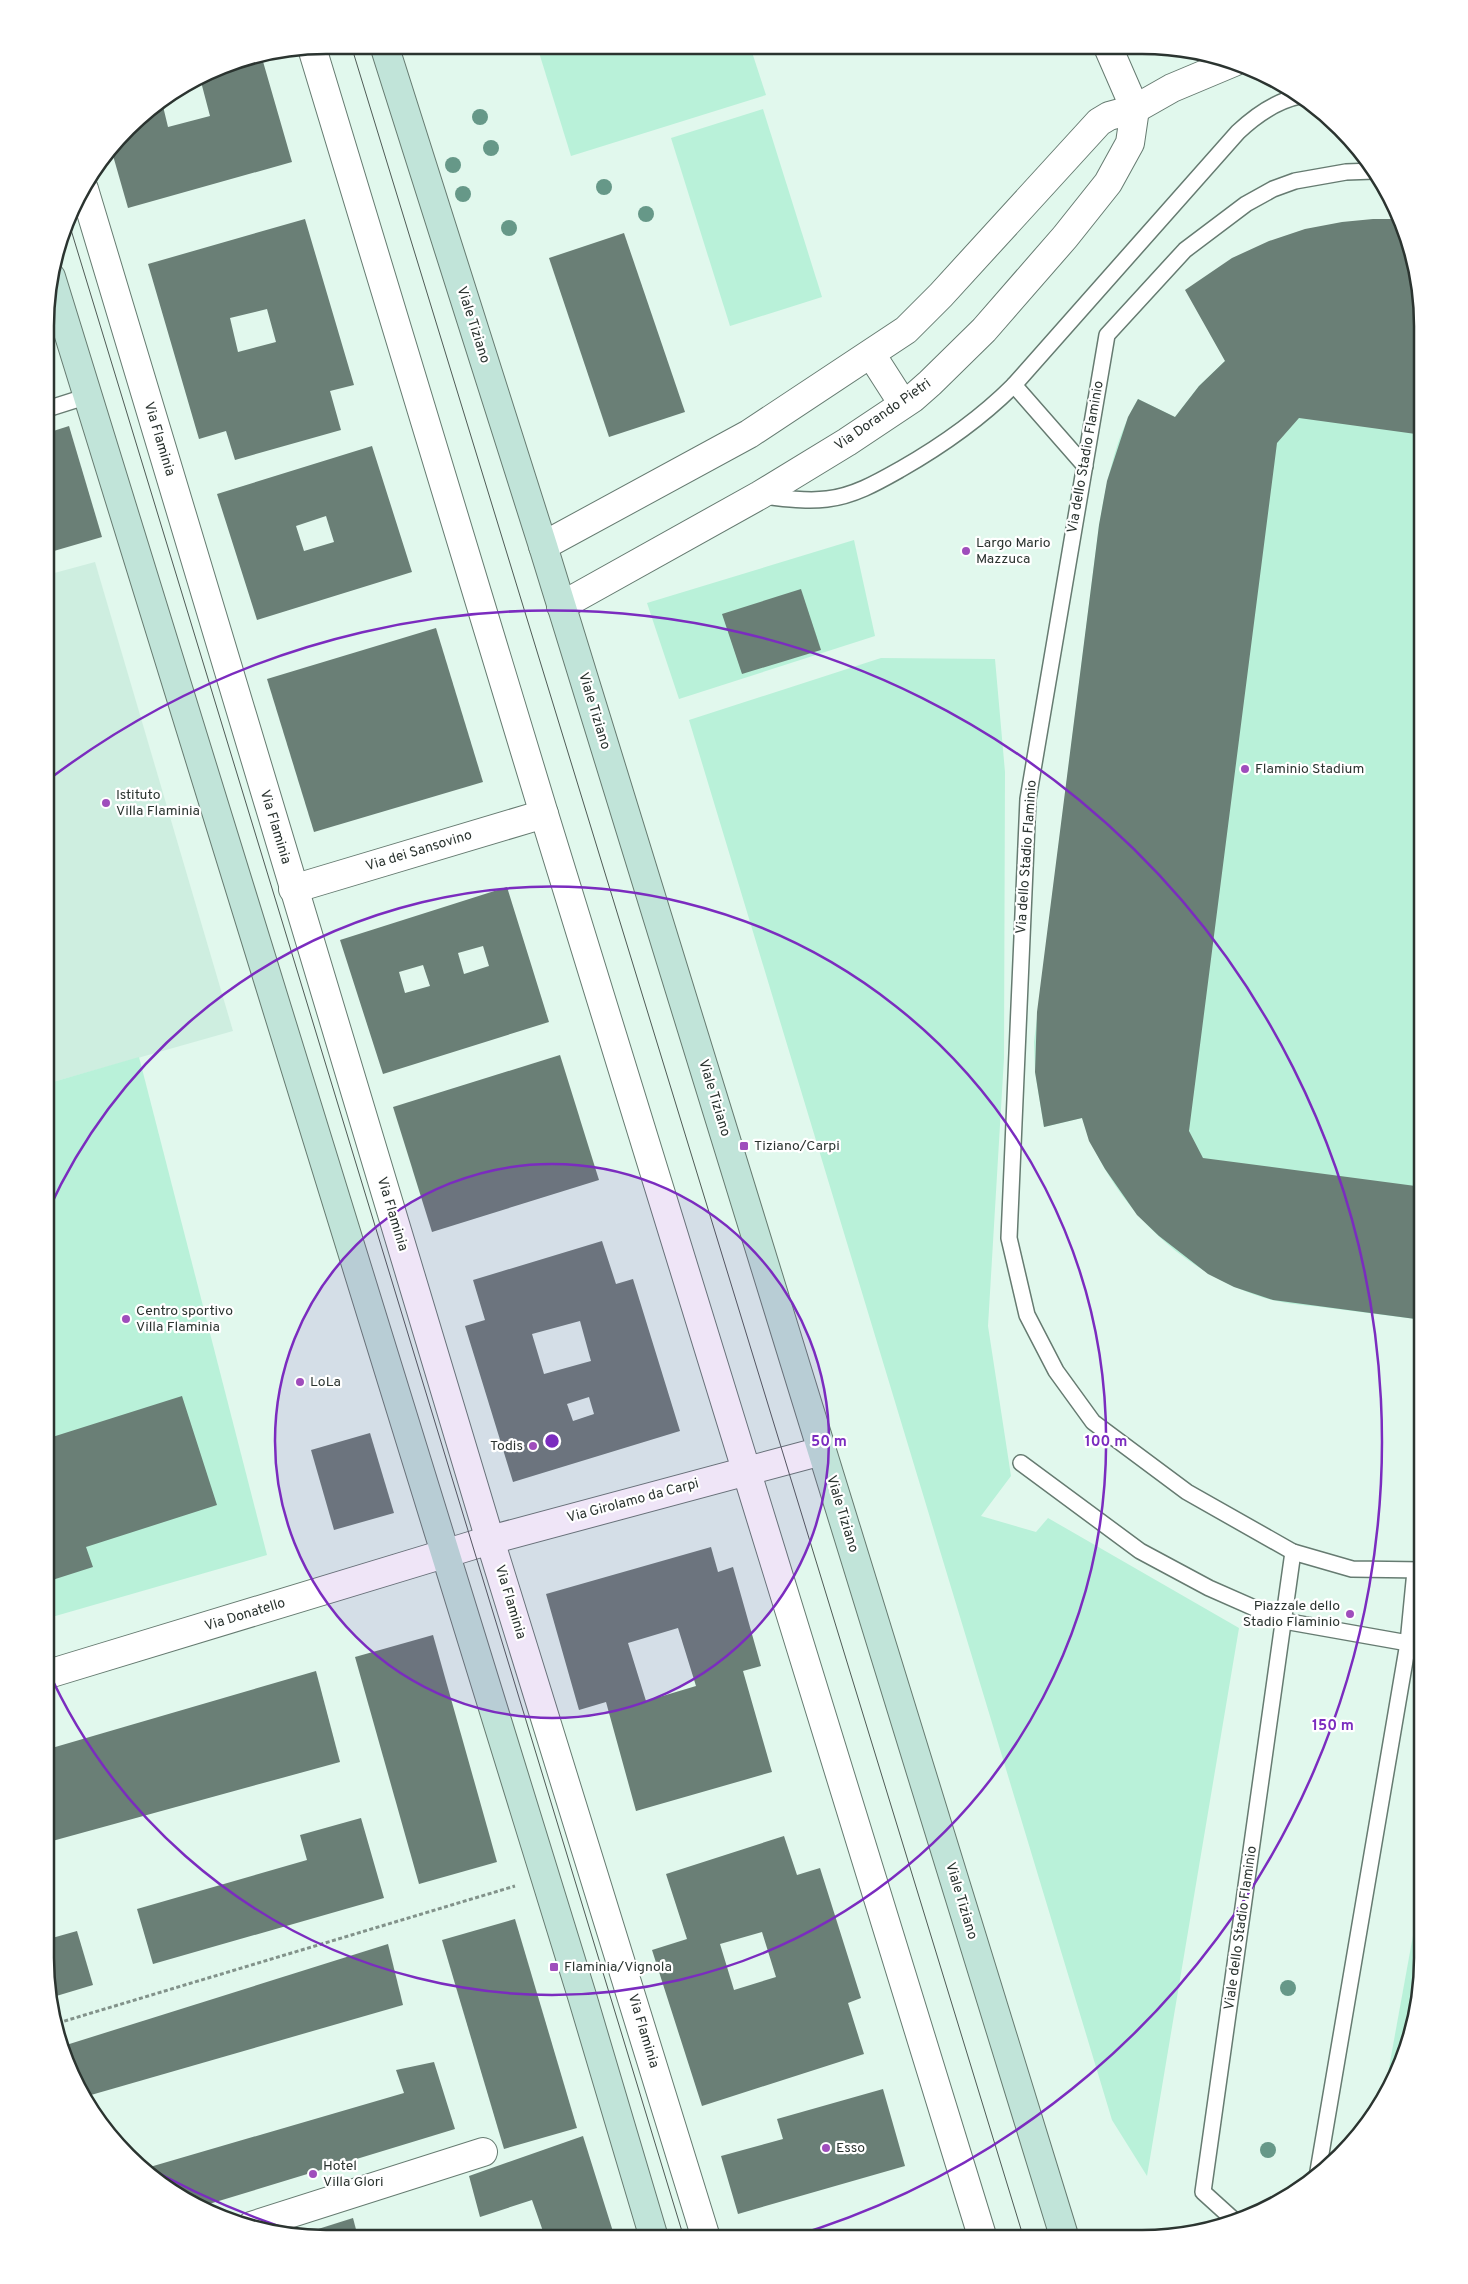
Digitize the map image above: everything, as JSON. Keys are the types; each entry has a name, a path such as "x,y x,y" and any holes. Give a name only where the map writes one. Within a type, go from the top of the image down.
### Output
{"street":[{"path":"314,54 544,814 981,2230"},
{"name":"Viale Tiziano","path":"387,54 544,546 1062,2230"},
{"path":"1111,54 1135,110"},
{"path":"544,546 749,434 871,354 921,316 1099,122 1109,116 1135,110 1172,88 1224,66"},
{"name":"Via Dorando Pietri","path":"561,606 760,495 847,442 903,404 947,368 984,330 1084,215 1108,183 1126,154 1130,143 1135,110"},
{"name":"Via Flaminia","path":"86,197 490,1540 704,2230"},
{"path":"56,292 652,2230"},
{"path":"871,354 903,404"},
{"name":"Via dei Sansovino","path":"293,889 544,814"},
{"name":"Via Girolamo da Carpi","path":"444,1554 822,1451"},
{"name":"Via Donatello","path":"54,1672 444,1554"},
{"path":"262,2223 483,2152"}],"lane":[{"path":"760,495 794,500 827,499 874,484 952,438 996,403 1014,385 1238,132 1253,118 1270,107 1292,99"},
{"name":"Via dello Stadio Flaminio","path":"1293,1552 1187,1492 1093,1422 1056,1371 1027,1314 1010,1238 1028,799 1107,335 1185,250 1233,212 1273,190 1295,182 1324,176 1366,172"},
{"path":"1014,385 1085,466"},
{"path":"54,407 88,396"},
{"path":"1020,1464 1140,1551 1209,1588 1284,1621 1414,1643"},
{"path":"1284,1621 1293,1552 1352,1569 1414,1571"},
{"name":"Viale dello Stadio Flaminio","path":"1230,2216 1203,2192 1284,1621"},
{"path":"1319,2165 1414,1648"}],"path":[{"path":"61,2022 544,1877"}],"shaded area":[{"name":"Istituto Villa Flaminia","path":"95,562 233,1031 54,1082 54,573"}],"green space":[{"path":"539,54 753,54 766,95 571,156"},
{"path":"763,109 822,297 730,326 671,138"},
{"name":"Flaminio Stadium","path":"1413,301 1414,1319 1272,1300 1240,1289 1210,1274 1181,1255 1155,1233 1131,1207 1111,1179 1095,1150 1082,1118 1044,1127 1035,1072 1034,1042 1099,525 1105,492 1123,429 1138,399 1175,417 1199,386 1225,361"},
{"path":"854,540 875,636 679,699 647,603"},
{"path":"881,658 995,659 1005,772 1004,1058 988,1326 1011,1476 981,1516 1036,1532 1048,1518 1239,1628 1147,2176 1112,2120 689,720"},
{"name":"Centro sportivo Villa Flaminia","path":"139,1057 267,1555 54,1616 54,1082"},
{"path":"1414,1930 1414,1976 1409,2011 1400,2046 1388,2075"}],"building":[{"path":"263,61 292,162 128,208 113,156 121,146 146,121 163,108 168,127 210,116 202,84 238,68"},
{"path":"305,219 354,385 330,391 341,430 235,460 226,431 199,439 148,264","holes":["267,309 276,342 238,352 230,318"]},
{"path":"1392,219 1400,238 1409,273 1414,308 1414,434 1299,418 1277,443 1189,1131 1203,1158 1414,1186 1414,1319 1273,1300 1234,1287 1208,1274 1159,1236 1137,1215 1105,1169 1089,1141 1082,1118 1044,1127 1035,1072 1037,1012 1099,525 1107,481 1128,417 1138,399 1175,417 1199,386 1225,361 1185,290 1232,258 1269,241 1305,229 1342,222"},
{"path":"624,233 685,412 609,437 549,258"},
{"path":"69,426 102,537 54,551 54,431"},
{"path":"372,446 412,572 257,620 217,494","holes":["326,516 334,542 304,551 296,526"]},
{"path":"801,589 821,650 742,674 722,614"},
{"path":"436,628 483,782 314,832 267,679"},
{"path":"507,887 549,1022 383,1074 340,940","holes":["483,946 489,966 464,974 458,953","423,965 430,986 405,993 399,972"]},
{"path":"560,1055 599,1180 432,1232 393,1107"},
{"path":"602,1241 616,1284 633,1279 680,1431 513,1482 465,1326 485,1320 473,1280","holes":["580,1321 591,1361 544,1374 532,1334","589,1397 594,1414 573,1421 567,1404"]},
{"path":"182,1396 217,1505 86,1547 93,1567 54,1579 54,1436"},
{"path":"370,1433 394,1513 334,1530 311,1450"},
{"path":"711,1547 718,1572 733,1567 761,1666 743,1671 772,1772 636,1811 606,1702 579,1710 546,1594","holes":["678,1628 696,1686 646,1701 628,1643"]},
{"path":"433,1635 497,1862 419,1884 355,1657"},
{"path":"316,1671 340,1762 54,1841 54,1747"},
{"path":"361,1818 384,1898 153,1964 137,1909 307,1860 300,1835"},
{"path":"784,1836 797,1875 820,1868 861,1998 848,2003 864,2054 702,2106 652,1950 687,1939 666,1874","holes":["762,1932 776,1977 734,1990 720,1944"]},
{"path":"515,1919 577,2128 504,2149 442,1940"},
{"path":"77,1931 93,1985 56,1996 54,1976 54,1937"},
{"path":"388,1944 403,2005 91,2095 68,2045"},
{"path":"434,2062 455,2129 210,2204 190,2194 151,2167 404,2093 396,2070"},
{"name":"Esso","path":"883,2089 905,2166 738,2214 721,2156 783,2139 777,2119"},
{"path":"583,2136 612,2230 543,2230 532,2200 480,2217 469,2176"},
{"path":"353,2218 356,2230 326,2230 315,2230"}],"tram line":[{"path":"354,54 1021,2230"},
{"path":"71,230 682,2230"}],"place":[{"name":"Largo Mario Mazzuca","path":"966,551"},
{"name":"Flaminio Stadium","path":"1245,769"},
{"name":"Istituto Villa Flaminia","path":"106,803"},
{"name":"Tiziano/Carpi","path":"744,1146"},
{"name":"Centro sportivo Villa Flaminia","path":"126,1319"},
{"name":"LoLa","path":"300,1382"},
{"name":"Todis","path":"533,1446"},
{"name":"Piazzale dello Stadio Flaminio","path":"1350,1614"},
{"name":"Flaminia/Vignola","path":"554,1967"},
{"name":"Esso","path":"826,2148"},
{"name":"Hotel Villa Glori","path":"313,2174"}]}
